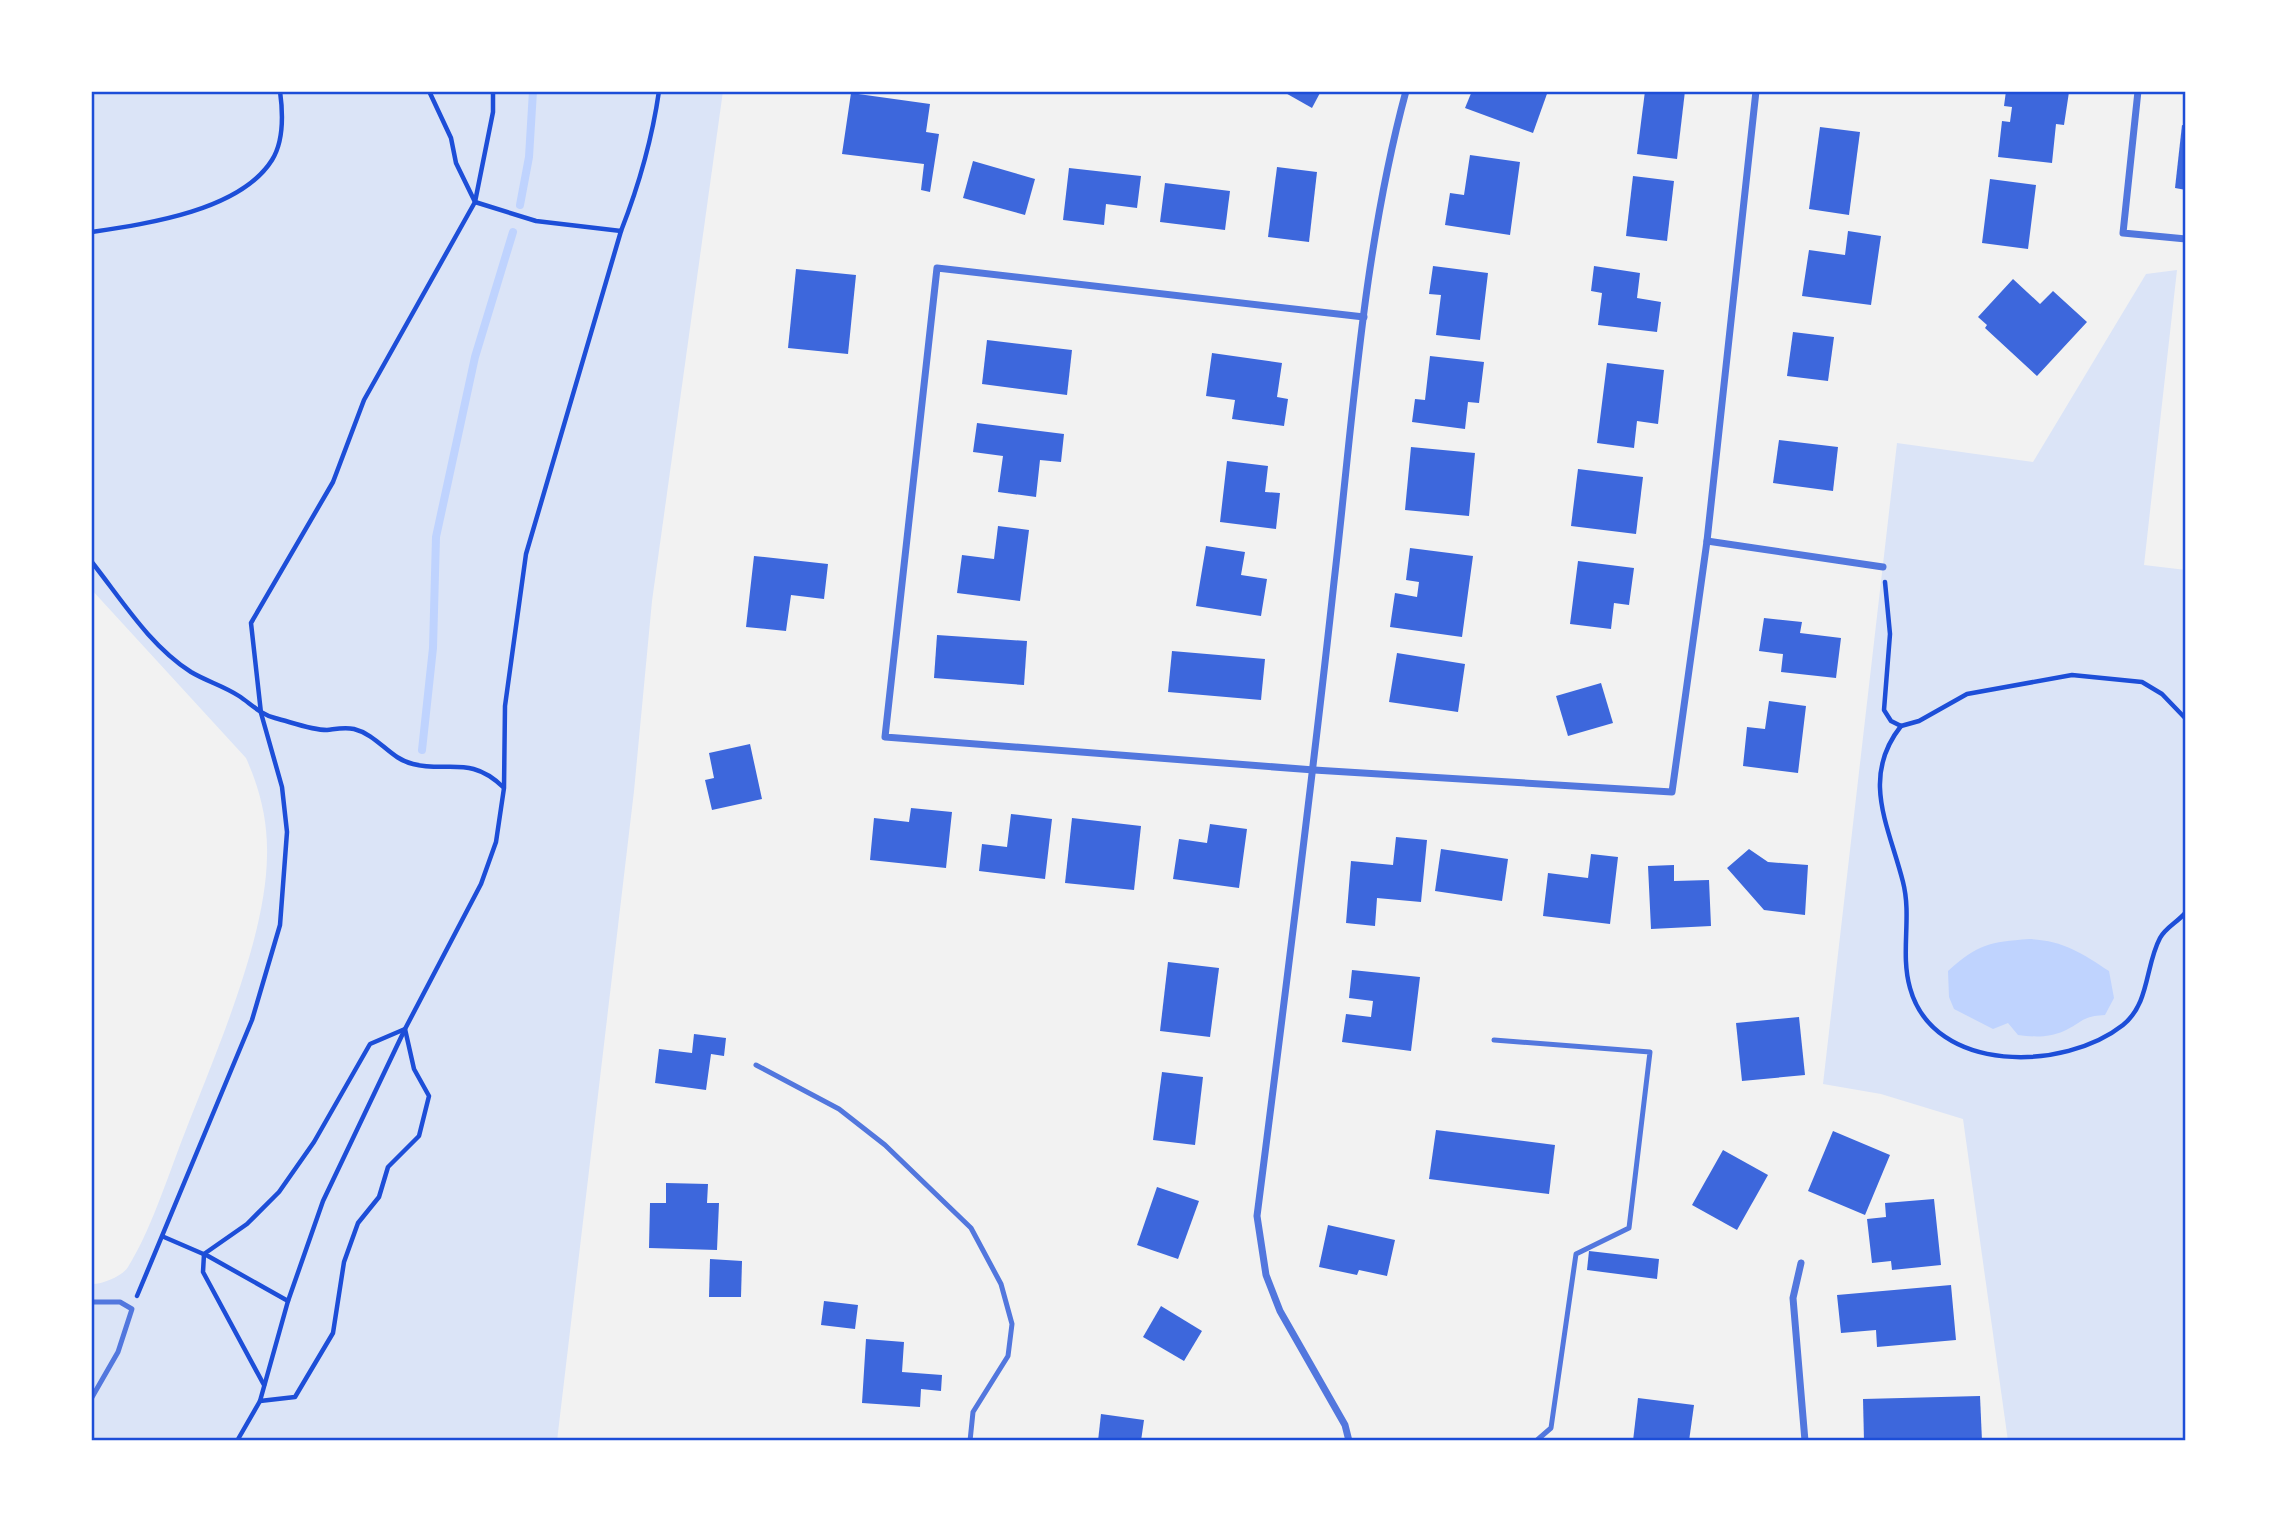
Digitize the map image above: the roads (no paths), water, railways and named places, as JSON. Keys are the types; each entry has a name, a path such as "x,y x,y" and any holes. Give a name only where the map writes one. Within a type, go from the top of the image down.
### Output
{"street":[{"path":"1349,1441 1345,1425 1280,1311 1266,1275 1257,1216 1314,770 1364,317 1390,150 1406,91"},
{"path":"1364,317 937,268 885,737 1314,770 1672,792 1707,541 1756,91"},
{"path":"2138,91 2123,233 2186,239"},
{"path":"1707,541 1883,567"},
{"path":"1801,1263 1793,1298 1805,1441"}],"lane":[{"path":"1494,1040 1650,1052 1629,1228 1576,1254 1551,1429 1536,1441"},
{"path":"756,1065 839,1109 885,1145 971,1228 1000,1284 1012,1324 1008,1356 973,1412 970,1441"},
{"path":"91,1302 121,1302 132,1309 118,1352 91,1399"}],"water":[{"path":"2029,939 2052,942 2071,949 2109,971 2114,998 2105,1015 2086,1018 2058,1033 2035,1036 2018,1035 2008,1023 1993,1029 1954,1009 1949,997 1948,971 1985,946"}],"waterway":[{"path":"520,205 529,157 533,91"},
{"path":"422,750 433,648 436,537 475,357 513,232"}]}
